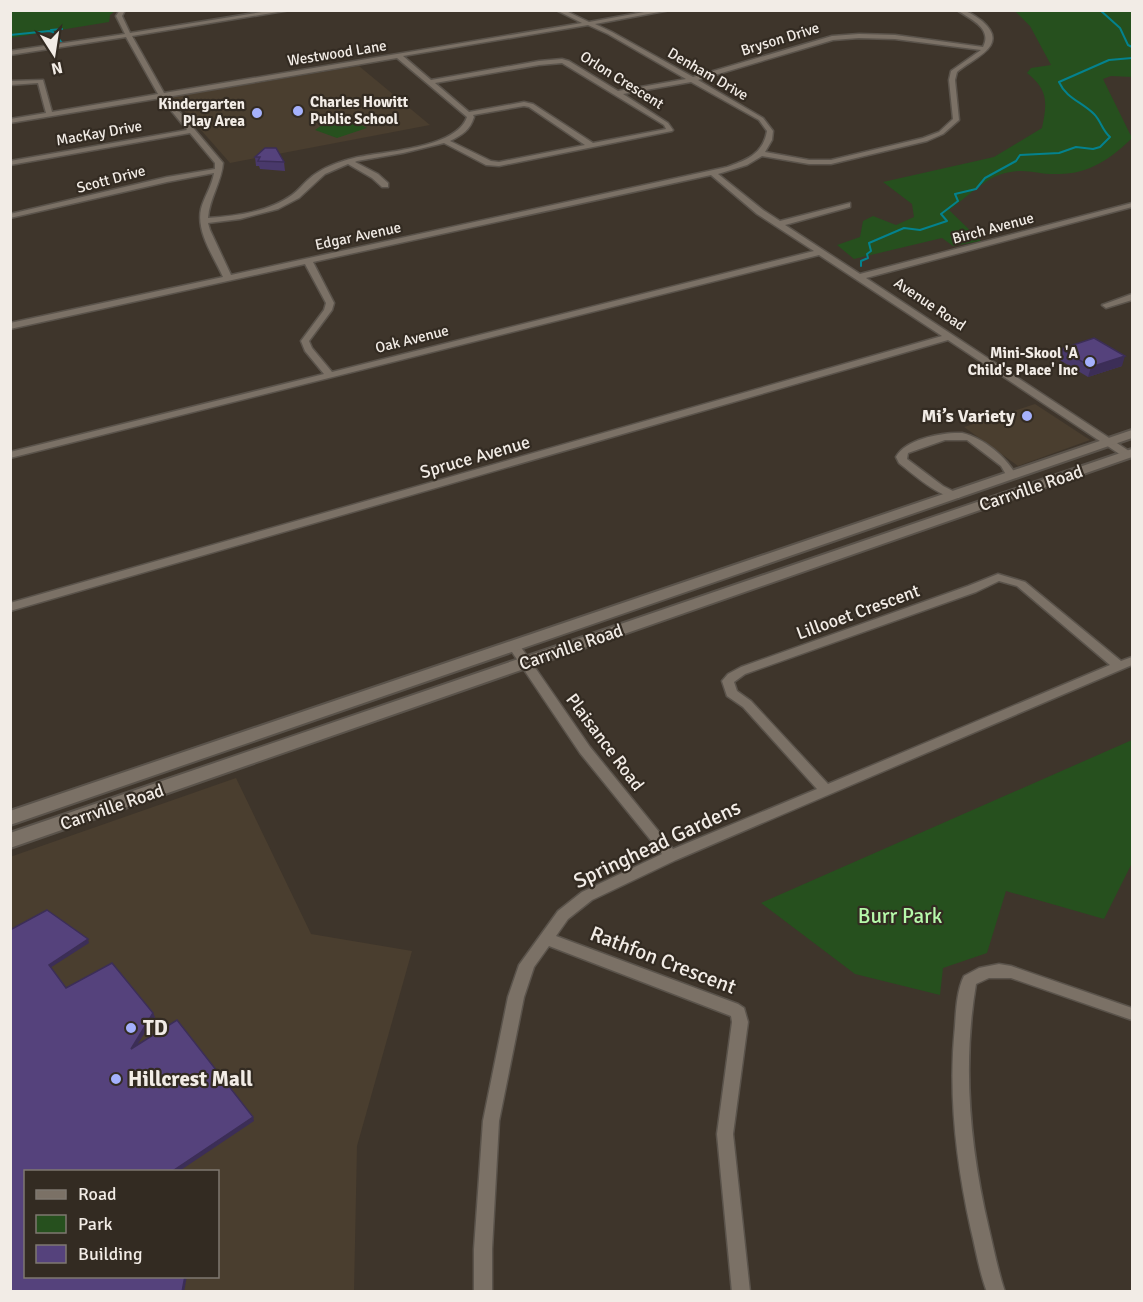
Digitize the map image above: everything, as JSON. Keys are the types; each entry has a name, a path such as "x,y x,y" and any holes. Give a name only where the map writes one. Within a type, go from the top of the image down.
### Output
{"main road":[{"name":"Carrville Road","path":"10,818 1132,434"},
{"name":"Carrville Road","path":"10,842 876,541 1131,455"},
{"path":"858,528 876,541"}],"street":[{"path":"123,10 119,16 127,35 162,95 219,163 204,221 228,278"},
{"path":"10,53 288,10"},
{"name":"Denham Drive","path":"558,10 610,33 761,119 770,131 769,143 762,154"},
{"name":"Westwood Lane","path":"10,121 668,10"},
{"path":"712,172 744,164 762,154 819,163 934,136 956,120 952,80 954,71 985,49 989,39 986,29 959,10"},
{"name":"Bryson Drive","path":"617,93 692,80 818,40 845,36 912,39 985,49"},
{"path":"204,221 242,216 277,206 294,197 310,181 330,167 445,141 467,129 471,122 468,114 399,56"},
{"name":"Orlon Crescent","path":"430,82 557,61 567,62 666,124 670,130 500,164 489,163 445,141"},
{"path":"10,83 41,81 50,115"},
{"path":"468,114 528,104 592,146"},
{"name":"MacKay Drive","path":"10,163 191,131"},
{"path":"350,161 385,185"},
{"name":"Scott Drive","path":"10,216 84,201 156,181 219,170"},
{"name":"Avenue Road","path":"712,172 760,212 1131,455"},
{"name":"Edgar Avenue","path":"10,326 712,172"},
{"name":"Birch Avenue","path":"860,277 1132,205"},
{"path":"779,224 847,206"},
{"name":"Oak Avenue","path":"10,455 821,252"},
{"path":"308,261 330,303 328,310 305,341 308,350 330,375"},
{"path":"1106,305 1132,297"},
{"name":"Spruce Avenue","path":"10,607 949,337"},
{"path":"955,496 939,488 903,461 901,457 904,451 950,435 963,436 970,438 1005,464 1012,476"},
{"name":"Lillooet Crescent","path":"827,791 747,704 731,693 728,681 733,675 744,669 765,664 972,589 994,578 1003,577 1021,584 1126,664"},
{"name":"Plaisance Road","path":"513,646 585,750 671,856"},
{"name":"Springhead Gardens","path":"483,1292 483,1238 491,1121 516,997 527,966 563,915 587,896 671,856 1126,664"},
{"name":"Rathfon Crescent","path":"546,939 733,1009 738,1013 740,1022 725,1134 741,1292"},
{"path":"996,1292 976,1214 966,1149 960,1063 965,1000 969,981 981,972 994,969 1011,972 1132,1014"}],"shaded area":[{"name":"Charles Howitt Public School","path":"359,66 430,125 230,163 172,97"},
{"path":"1035,404 1090,440 1018,466 964,427"},
{"path":"236,778 311,934 412,951 357,1146 354,1291 11,1291 10,857"}],"green space":[{"path":"11,10 115,11 110,15 109,22 11,38"},
{"path":"1015,11 1132,11 1132,77 1111,76 1103,79 1132,138 1099,164 1080,171 1051,174 1016,171 987,181 949,210 981,241 953,246 942,238 854,259 837,245 860,237 863,221 873,216 896,225 914,217 912,204 883,182 994,157 1042,128 1045,98 1039,85 1027,73 1031,68 1051,65 1030,26"},
{"path":"356,122 367,128 337,138 315,130 322,125"},
{"name":"Burr Park","path":"1132,740 1132,863 1104,919 1006,891 987,953 943,968 940,995 855,974 761,903"}],"building":[{"path":"265,148 276,148 284,162 258,161 260,157 255,157"},
{"path":"1094,338 1125,356 1091,367 1061,349"},
{"name":"Hillcrest Mall","path":"47,910 88,939 49,965 66,988 112,963 153,1013 131,1049 177,1020 253,1117 174,1170 24,1170 24,1278 185,1278 182,1292 10,1292 10,930"}],"waterway":[{"path":"1100,10 1120,28 1128,45 1132,47"},
{"path":"51,30 62,29"},
{"path":"10,35 49,31 53,32 62,43"},
{"path":"861,266 861,261 868,258 867,254 871,251 869,243 904,228 920,230 947,221 941,214 958,201 955,194 976,189 985,178 1016,161 1020,155 1059,153 1076,147 1093,149 1100,147 1110,137 1094,114 1070,96 1059,82 1109,60 1132,58"}],"place":[{"name":"Charles Howitt Public School","path":"298,111"},
{"name":"Kindergarten Play Area","path":"257,113"},
{"name":"Mini-Skool 'A Child's Place' Inc","path":"1090,362"},
{"name":"Mi’s Variety","path":"1027,416"},
{"name":"TD","path":"131,1028"},
{"name":"Hillcrest Mall","path":"116,1079"}]}
